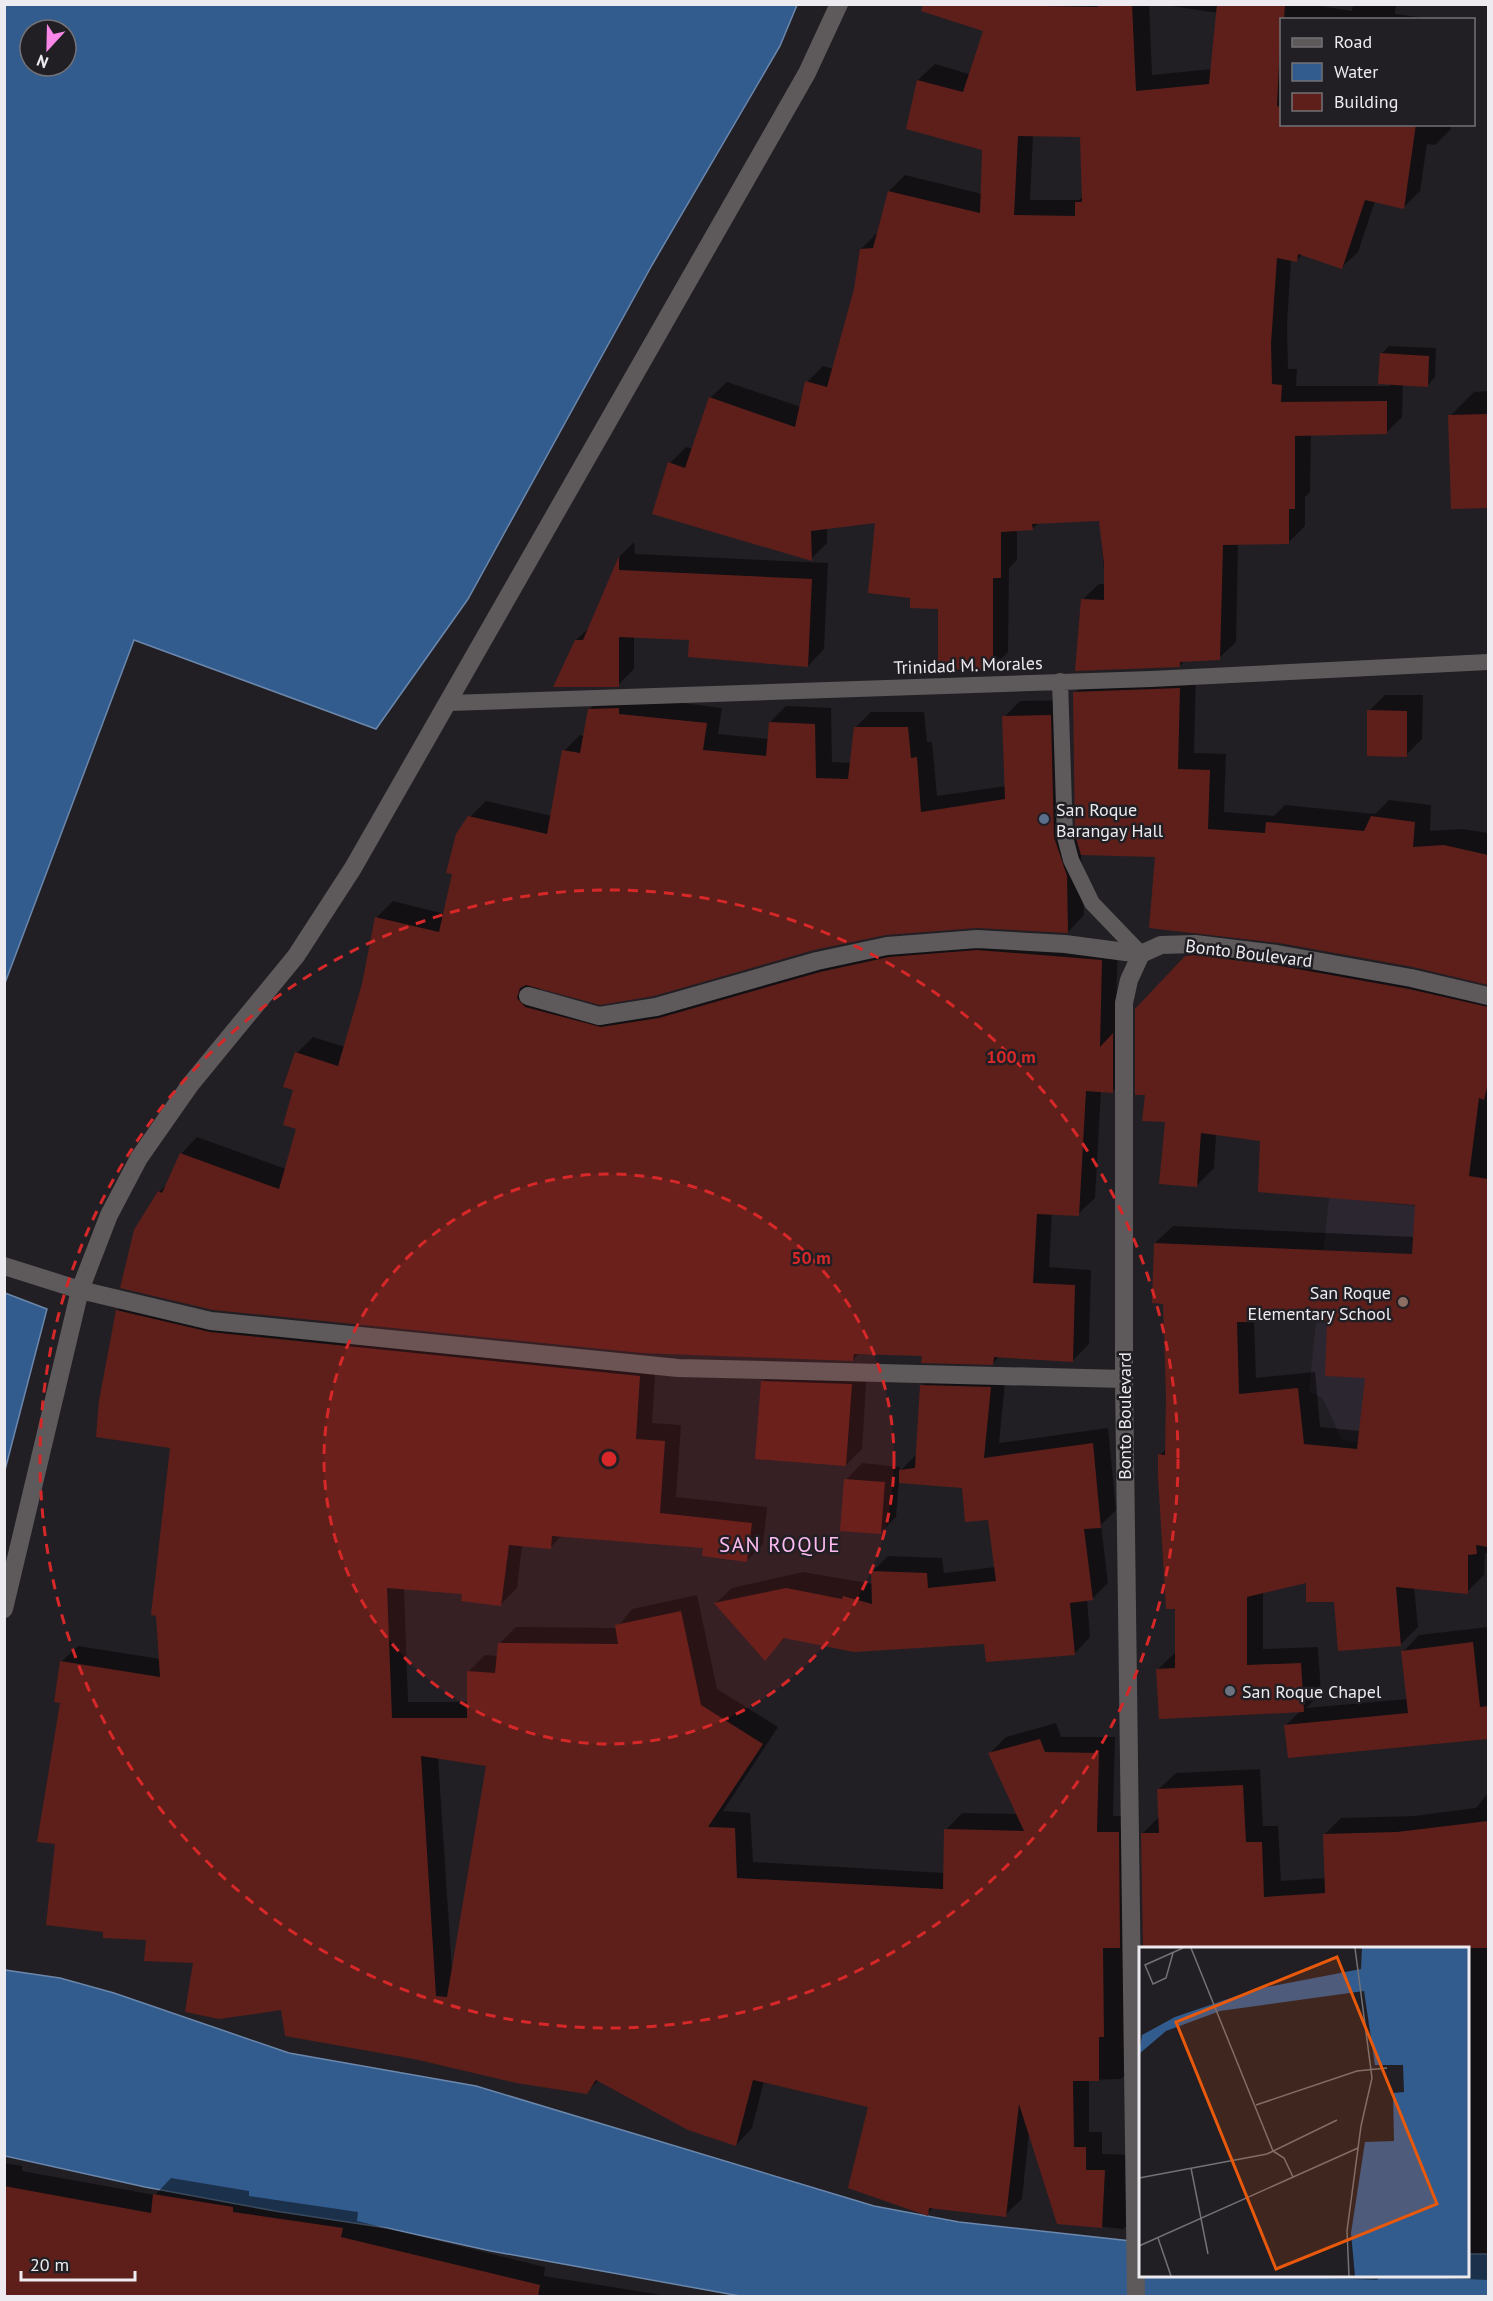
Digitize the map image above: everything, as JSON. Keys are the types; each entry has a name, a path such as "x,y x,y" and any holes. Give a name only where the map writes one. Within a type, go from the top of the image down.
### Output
{"street":[{"path":"4,1609 80,1290 109,1215 139,1158 190,1085 296,956 353,868 807,73 839,4"},
{"path":"528,996 599,1016 656,1007 817,961 887,946 977,939 1065,944 1141,954"},
{"name":"Bonto Boulevard","path":"1136,2296 1133,2235 1124,1379 1124,1003 1129,980 1141,954 1161,945 1195,944 1277,954 1411,978 1488,996"},
{"path":"4,1266 80,1290 211,1321 678,1368 1124,1379"}],"lane":[{"name":"Trinidad M. Morales","path":"449,702 1060,681 1488,662"},
{"path":"1060,681 1065,837 1071,860 1092,903 1141,954"}],"shaded area":[{"name":"San Roque Elementary School","path":"1329,1197 1488,1214 1488,1458 1342,1440 1323,1399 1309,1391"}],"water":[{"path":"5,4 797,5 780,46 652,265 468,599 376,729 134,640 5,983"},
{"path":"4,1293 47,1309 5,1470"},
{"path":"5,1970 60,1978 114,1993 289,2053 476,2086 874,2206 959,2222 1139,2242 1139,2277 1469,2277 1469,2254 1488,2254 1488,2296 740,2296 491,2251 387,2228 275,2211 145,2187 5,2156"}],"building":[{"path":"923,4 1098,7 1098,4 1132,4 1136,91 1209,84 1217,4 1285,4 1284,18 1280,18 1277,106 1280,107 1280,126 1416,126 1404,209 1365,200 1342,269 1298,254 1297,262 1277,258 1271,343 1272,384 1282,385 1281,402 1387,401 1387,434 1295,436 1295,509 1289,509 1289,544 1223,545 1220,660 1180,662 1180,667 1075,671 1081,599 1104,600 1104,564 1099,521 1032,524 1033,530 1001,532 1001,578 993,578 993,670 938,669 938,609 910,608 910,598 868,593 875,523 811,531 812,561 652,514 668,462 685,468 709,397 795,427 805,381 827,387 854,289 860,249 873,248 888,191 980,213 982,150 906,129 917,80 963,92 983,31 921,11","holes":["1018,136 1080,137 1082,202 1075,202 1075,216 1014,215"]},
{"path":"1380,353 1429,356 1428,387 1378,384"},
{"path":"1488,414 1488,508 1451,509 1448,415"},
{"path":"619,556 619,570 812,579 808,667 688,657 689,640 619,637 619,687 553,687 575,640 583,640"},
{"path":"1180,688 1178,769 1210,770 1208,829 1265,833 1266,822 1364,831 1371,816 1415,822 1413,847 1444,845 1488,855 1488,985 1413,967 1279,943 1149,928 1155,857 1081,855 1075,835 1073,692"},
{"path":"619,708 619,714 707,723 703,750 766,756 769,722 815,724 816,778 848,779 854,727 908,727 911,758 917,757 921,812 1005,799 1002,716 1051,715 1054,837 1067,876 1068,933 977,928 886,935 814,950 654,996 600,1005 526,985 520,988 517,998 525,1007 601,1027 659,1018 820,972 889,957 977,950 1102,960 1100,1047 1113,1033 1113,1093 1086,1091 1079,1216 1037,1214 1033,1283 1075,1285 1073,1362 994,1357 993,1365 921,1363 922,1356 854,1354 853,1361 642,1353 213,1310 120,1288 134,1230 158,1191 162,1193 180,1153 279,1189 296,1129 283,1125 293,1090 283,1087 295,1052 338,1066 362,984 375,917 439,932 452,874 446,873 456,834 468,816 547,834 562,750 580,753 588,709"},
{"path":"1367,710 1407,711 1407,757 1367,756"},
{"path":"1194,955 1275,965 1409,989 1488,1007 1488,1083 1484,1100 1479,1098 1469,1176 1488,1179 1488,1547 1476,1545 1477,1554 1468,1555 1468,1594 1396,1587 1401,1646 1338,1651 1334,1602 1306,1602 1306,1583 1247,1597 1247,1665 1301,1663 1304,1712 1159,1719 1156,1669 1175,1668 1175,1609 1166,1609 1158,1476 1158,1454 1165,1455 1166,1395 1163,1304 1152,1303 1154,1243 1412,1254 1415,1205 1258,1192 1260,1141 1201,1133 1197,1187 1159,1184 1165,1122 1142,1121 1145,1095 1135,1095 1135,1009 1185,956","holes":["1237,1322 1327,1322 1325,1376 1365,1378 1357,1449 1304,1444 1298,1388 1239,1394"]},
{"path":"116,1310 210,1332 640,1376 636,1439 665,1441 660,1513 752,1523 747,1562 702,1556 703,1548 552,1536 551,1549 509,1545 501,1606 461,1601 462,1594 387,1588 392,1718 467,1718 467,1671 495,1673 498,1643 618,1644 615,1625 681,1611 701,1705 763,1744 708,1827 735,1828 737,1878 943,1889 944,1829 1024,1831 988,1753 1040,1739 1045,1752 1099,1753 1097,1832 1119,1832 1120,1948 1103,1948 1104,2037 1099,2037 1099,2081 1073,2081 1074,2147 1086,2147 1086,2170 1105,2170 1102,2228 1057,2224 1019,2104 1006,2217 929,2208 928,2216 848,2188 868,2107 753,2080 736,2146 688,2130 596,2080 587,2094 516,2083 414,2059 285,2036 281,2010 219,2019 185,2012 193,1963 144,1961 146,1940 103,1938 103,1932 46,1925 55,1844 37,1842 60,1703 54,1702 60,1661 160,1677 156,1616 151,1615 170,1448 96,1437 99,1401","holes":["421,1756 486,1766 447,1997 436,1996"]},
{"path":"761,1381 852,1384 846,1466 755,1459"},
{"path":"920,1385 991,1387 984,1458 1093,1443 1101,1528 1084,1529 1093,1600 1070,1603 1075,1655 986,1662 984,1644 854,1652 784,1638 765,1661 714,1603 786,1588 842,1599 843,1596 872,1604 871,1571 927,1573 928,1588 996,1581 988,1520 965,1522 962,1488 899,1483 899,1470 915,1468"},
{"path":"844,1479 885,1482 881,1534 840,1531"},
{"path":"1473,1642 1480,1707 1488,1706 1488,1739 1288,1758 1284,1725 1408,1713 1401,1651"},
{"path":"1243,1785 1246,1842 1262,1842 1264,1897 1325,1893 1323,1834 1397,1832 1488,1821 1488,1948 1143,1947 1141,1833 1159,1833 1157,1789"},
{"path":"4,2186 151,2213 153,2194 233,2207 233,2212 343,2228 341,2237 540,2285 538,2296 4,2296"}],"place":[{"name":"San Roque Barangay Hall","path":"1044,819"},
{"name":"San Roque Elementary School","path":"1403,1302"},
{"name":"San Roque Chapel","path":"1230,1691"}],"district":[{"name":"SAN ROQUE","path":"780,1544"}]}
